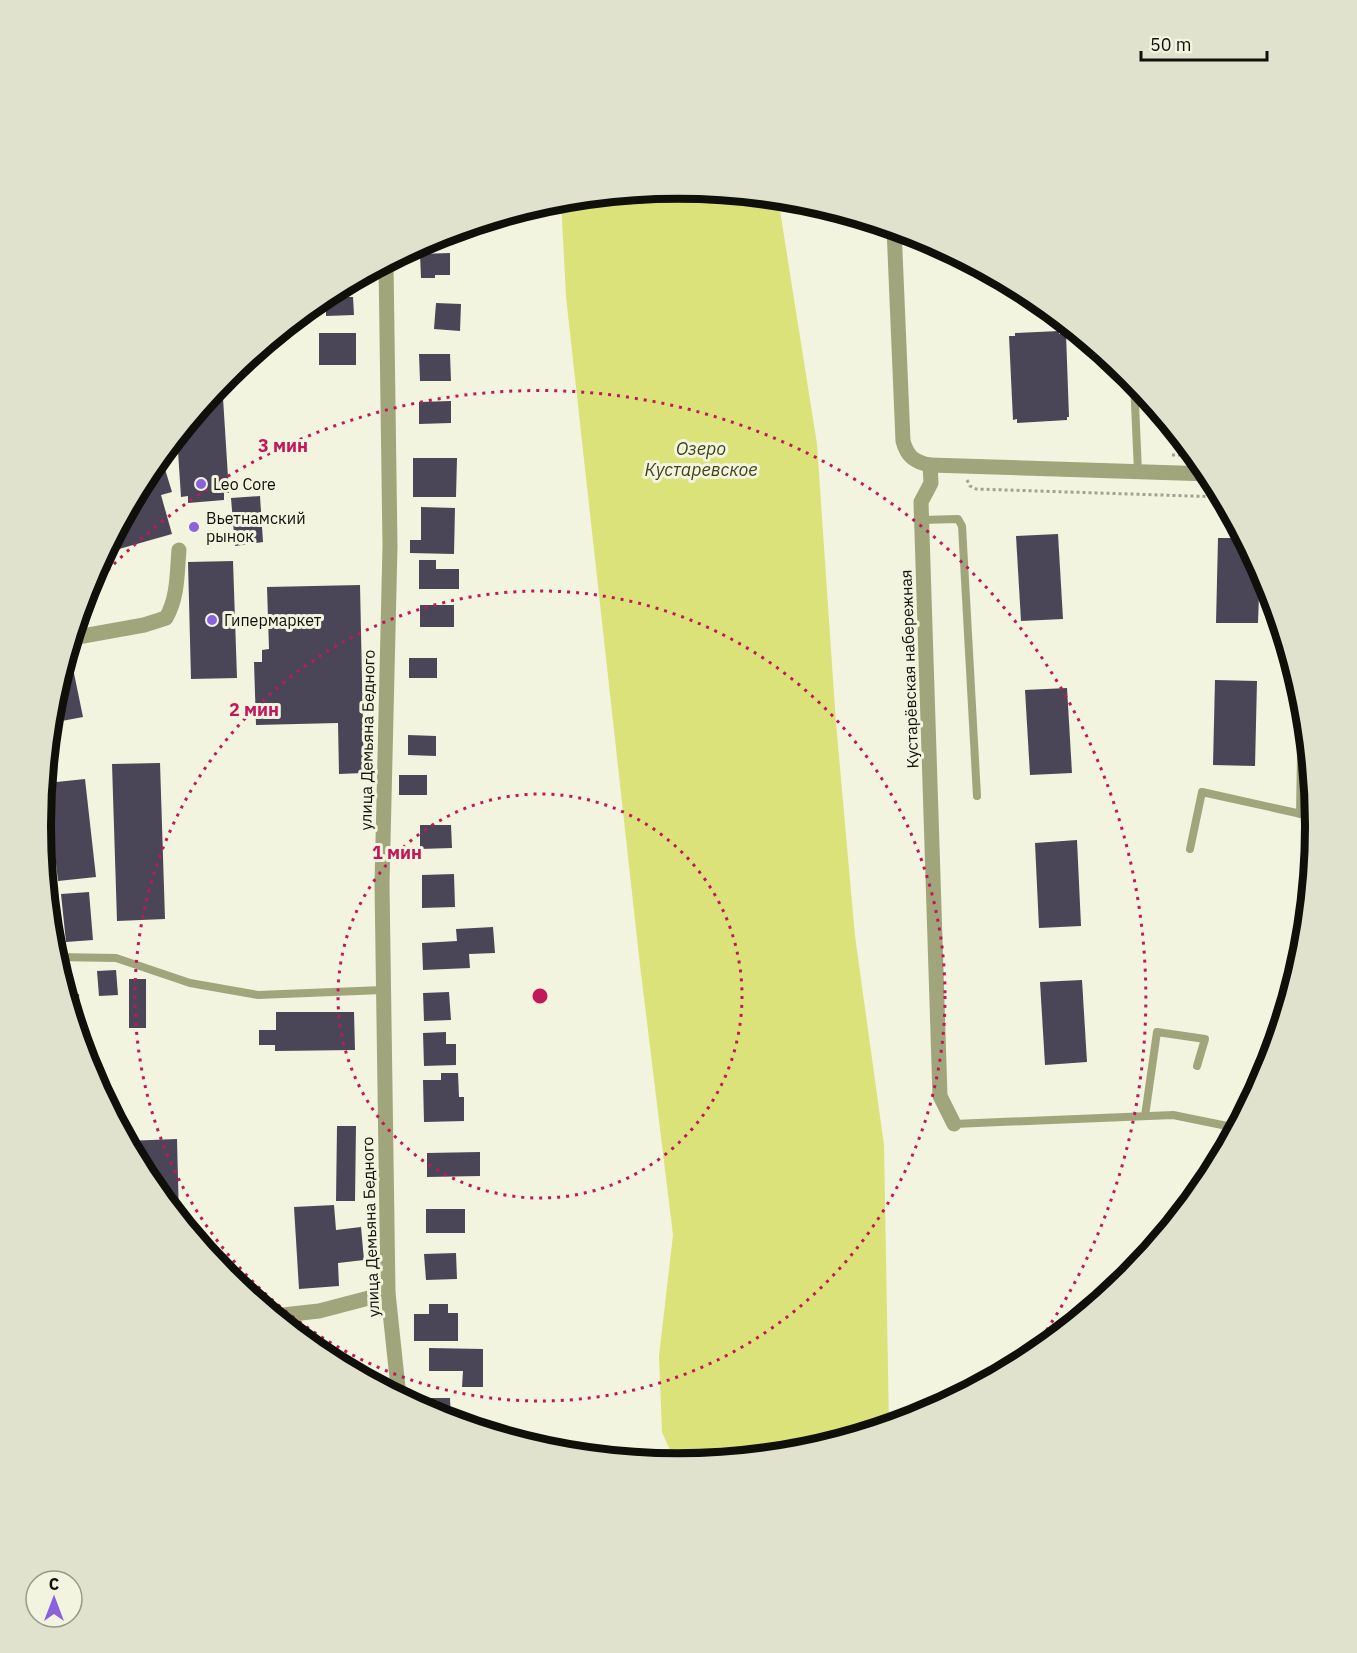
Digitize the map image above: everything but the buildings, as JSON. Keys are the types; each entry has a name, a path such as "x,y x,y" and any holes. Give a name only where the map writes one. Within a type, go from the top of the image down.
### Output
{"street":[{"path":"894,238 903,441 910,457 919,463 930,465 1197,474"},
{"name":"улица Демьяна Бедного","path":"386,272 390,546 382,884 383,990 388,1293 398,1387"},
{"name":"Кустарёвская набережная","path":"930,465 931,483 921,502 940,1096 954,1124"},
{"path":"80,637 144,626 166,618 172,608 176,590 179,550"},
{"path":"286,1315 319,1311 388,1293"}],"lane":[{"path":"1135,397 1138,472"},
{"path":"922,520 958,519 962,526 976,796"},
{"path":"1300,814 1301,746"},
{"path":"1190,849 1202,792 1306,815"},
{"path":"65,957 116,958 190,983 258,995 383,990"},
{"path":"1145,1116 1157,1032 1204,1039 1197,1066"},
{"path":"954,1124 1173,1115 1229,1126"}],"path":[{"path":"968,466 968,484 976,489 1212,497"}],"water":[{"name":"Озеро Кустаревское","path":"678,199 720,200 779,207 817,444 836,723 855,936 884,1145 889,1418 841,1433 801,1442 720,1453 671,1454 662,1432 659,1356 673,1235 640,965 566,297 562,210 637,200"}],"place":[{"name":"Leo Core","path":"201,484"},
{"name":"Вьетнамский рынок","path":"194,527"},
{"name":"Гипермаркет","path":"212,620"}]}
